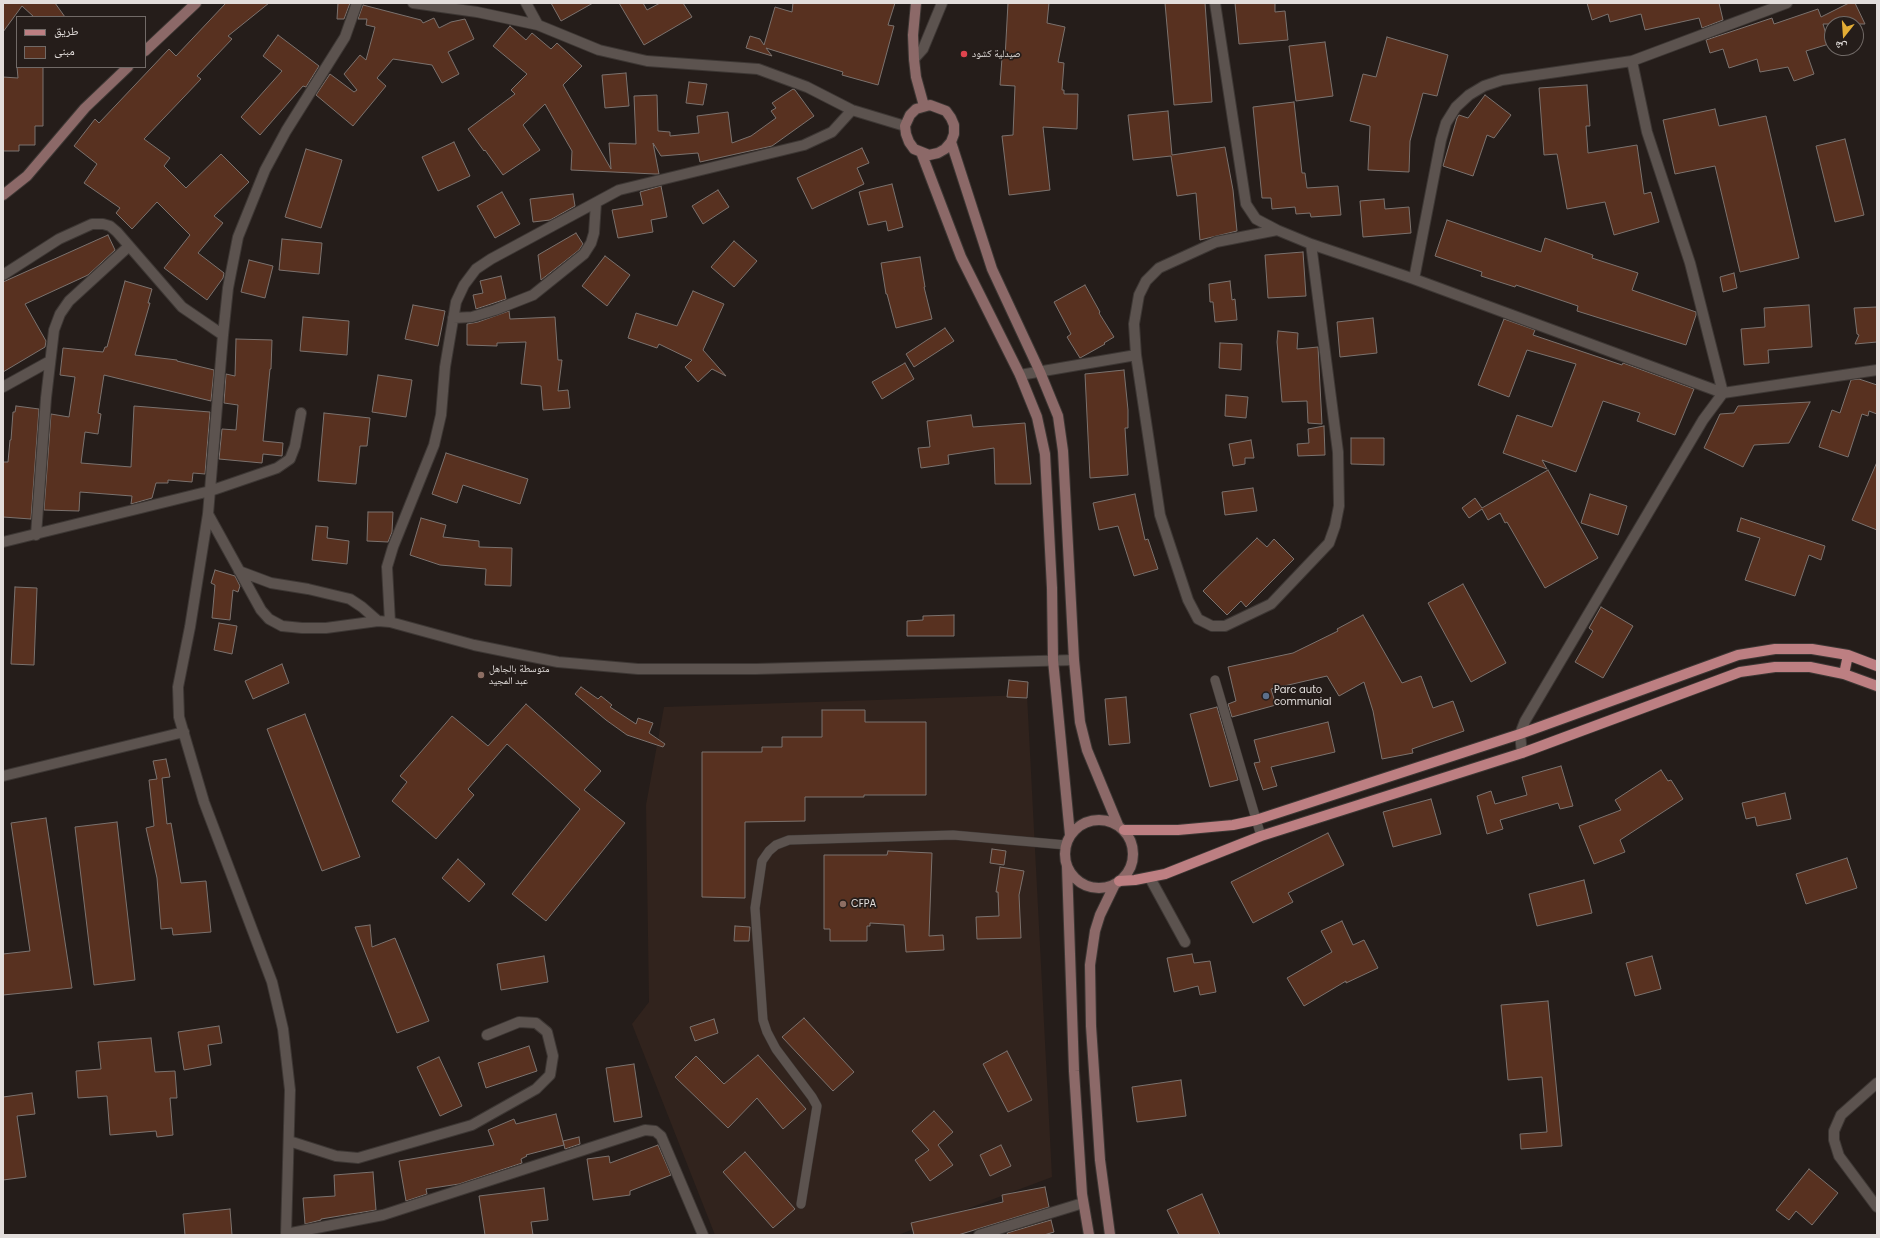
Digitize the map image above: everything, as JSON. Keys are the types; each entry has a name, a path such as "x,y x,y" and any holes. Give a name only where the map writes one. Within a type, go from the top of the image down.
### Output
{"main road":[{"path":"146,50 196,3"},
{"path":"916,3 913,35 914,59 916,77 924,106"},
{"path":"3,195 27,176 85,108 127,68"},
{"path":"924,106 939,107 946,111 954,126 954,134 951,142 945,149 938,153 929,154 921,152 908,142 905,126 910,115 916,109 924,106"},
{"path":"951,142 992,269 1040,372 1058,416 1063,452 1074,660 1083,736 1092,763 1121,827 1129,836 1134,852 1130,869 1117,883 1097,926 1090,965 1090,1026 1099,1152 1110,1235"},
{"path":"921,152 961,257 1020,375 1038,417 1045,454 1052,588 1053,660 1070,836"},
{"path":"1089,1235 1083,1203 1074,1071 1067,866 1065,859 1066,846 1070,836 1083,823 1091,820 1109,821 1121,827 1151,831 1205,828 1256,820 1520,734 1738,655 1756,651 1793,648 1812,649 1848,655 1877,666"},
{"path":"1844,674 1848,655"},
{"path":"1067,866 1076,879 1083,884 1099,888 1117,883 1150,878 1172,871 1261,836 1522,753 1740,672 1769,667 1792,666 1827,670 1844,674 1877,686"}],"street":[{"path":"357,3 345,37 286,131 262,178 238,237 228,288 208,514 190,627 178,687 179,717 204,802 272,982 283,1029 289,1083 286,1234 383,1215 645,1130 655,1131 661,1136 703,1235"},
{"path":"413,3 477,12 538,25 599,50 647,61 758,69 807,87 852,110 905,126"},
{"path":"526,3 538,25"},
{"path":"914,59 923,49 942,3"},
{"path":"1216,3 1246,204 1256,219 1277,230 1311,244 1414,279 1723,393 1877,370"},
{"path":"1414,279 1441,140 1446,123 1456,107 1464,99 1484,86 1502,80 1632,61 1787,3"},
{"path":"1632,61 1647,132 1690,264 1723,393"},
{"path":"390,622 387,567 393,548 434,445 441,415 445,367 456,302 464,285 476,269 596,202 627,188 804,145 832,132 852,110"},
{"path":"453,318 472,316 495,310 533,295 584,254 591,243 594,233 596,202"},
{"path":"3,275 59,240 92,224 103,224 110,226 182,307 223,335"},
{"path":"1277,230 1216,242 1159,268 1146,281 1139,295 1134,324 1136,355 1160,515 1188,600 1198,619 1212,626 1225,626 1271,604 1329,543 1335,526 1339,506 1338,452 1311,244"},
{"path":"36,535 50,361 54,330 60,314 68,301 128,247"},
{"path":"1020,375 1136,355"},
{"path":"3,387 50,361"},
{"path":"1522,753 1520,734 1525,721 1703,420 1723,393"},
{"path":"3,542 210,491 277,468 290,460 296,446 301,413"},
{"path":"208,514 261,610 269,619 282,626 326,628 378,621 390,622 474,646 558,662 638,669 756,669 1074,660"},
{"path":"239,571 271,583 308,588 350,600 362,607 378,621"},
{"path":"3,776 184,732"},
{"path":"1150,878 1185,942"},
{"path":"289,1141 336,1156 358,1158 472,1125 536,1089 550,1075 553,1056 547,1032 536,1023 519,1022 487,1035"},
{"path":"1877,1083 1841,1115 1836,1123 1834,1135 1836,1148 1840,1156 1877,1207"},
{"path":"979,1235 1083,1203"}],"lane":[{"path":"1215,680 1261,836"},
{"path":"801,1204 817,1106 776,1049 767,1032 763,1020 756,908 762,861 769,851 776,845 789,840 953,835 1066,846"}],"shaded area":[{"name":"CFPA","path":"1027,695 1052,1177 898,1235 715,1235 632,1024 649,1002 646,805 664,707"}],"building":[{"path":"3,3 55,3 64,16 33,16 22,6 3,32"},
{"path":"226,3 269,3 228,36 232,39 197,76 201,79 144,139 170,158 164,166 186,188 221,154 249,182 214,216 223,223 198,253 224,273 223,278 207,300 164,268 190,235 157,202 132,229 116,213 120,208 84,183 97,164 74,146 95,119 99,123 169,49 176,56"},
{"path":"338,3 350,3 344,19 337,19"},
{"path":"551,3 593,3 561,21"},
{"path":"619,3 643,3 647,10 660,3 683,3 692,17 644,45"},
{"path":"793,3 895,3 888,25 894,26 878,85 842,75 843,72 766,48 772,56 746,48 750,36 760,39 764,45 775,7 792,12"},
{"path":"1008,3 1049,3 1047,23 1065,27 1058,62 1064,63 1062,90 1064,90 1064,94 1078,94 1077,129 1043,127 1050,190 1009,195 1002,136 1013,135 1015,86 1000,85 1002,58 1005,58"},
{"path":"1165,3 1205,3 1212,102 1174,105"},
{"path":"1235,3 1275,3 1275,12 1285,11 1288,40 1239,44"},
{"path":"1587,3 1719,3 1723,20 1702,28 1699,18 1645,30 1641,14 1610,22 1608,14 1592,20"},
{"path":"1849,3 1855,3 1861,16 1824,16 1824,46 1806,51 1814,74 1794,81 1788,67 1760,72 1757,59 1729,68 1723,49 1710,53 1706,40 1772,18 1774,24 1818,9 1821,17"},
{"path":"363,5 421,20 423,23 434,18 439,28 451,22 465,19 474,39 448,52 459,74 442,83 432,65 393,59 377,78 386,86 353,126 316,95 330,74 354,92 357,90 344,74 360,55 366,60 375,27 366,25 367,19 358,19"},
{"path":"510,26 526,40 532,33 551,49 557,43 582,66 563,85 611,169 609,143 636,144 634,96 657,95 658,131 670,132 670,136 699,133 697,116 728,112 732,143 751,136 776,118 771,111 776,108 772,103 793,89 814,116 772,146 700,162 698,153 661,156 653,143 659,174 655,174 571,170 572,151 545,104 523,125 540,150 503,175 468,129 515,94 511,90 527,74 493,46"},
{"path":"278,35 319,66 306,87 303,86 260,135 241,117 282,71 263,56"},
{"path":"1387,37 1448,55 1437,96 1423,93 1410,141 1409,172 1368,170 1370,126 1350,121 1363,74 1376,77"},
{"path":"1325,42 1333,96 1296,101 1289,46"},
{"path":"17,68 43,68 43,126 35,126 35,145 19,145 19,151 3,151 3,77 18,78"},
{"path":"626,73 629,106 605,108 602,75"},
{"path":"689,82 707,84 703,105 686,103"},
{"path":"1587,85 1590,126 1586,126 1588,153 1637,145 1644,194 1651,192 1659,222 1614,235 1605,202 1567,209 1557,154 1544,155 1539,88"},
{"path":"1485,95 1511,115 1494,138 1487,135 1473,176 1443,166 1457,118 1459,115 1468,118"},
{"path":"1294,102 1302,173 1305,173 1307,188 1338,186 1341,215 1311,217 1310,213 1296,214 1295,207 1272,209 1271,198 1262,198 1253,107"},
{"path":"1715,109 1719,126 1766,116 1799,258 1740,272 1715,166 1675,174 1663,120"},
{"path":"1168,111 1172,155 1225,147 1233,190 1237,231 1200,240 1196,193 1177,196 1171,156 1133,160 1128,115"},
{"path":"1845,139 1864,215 1835,222 1816,146"},
{"path":"454,142 470,176 438,191 422,157"},
{"path":"862,148 869,163 857,168 864,184 812,209 797,178"},
{"path":"306,149 342,160 321,228 285,217"},
{"path":"892,184 903,227 888,231 886,221 868,225 859,192"},
{"path":"661,186 667,217 651,220 653,232 618,238 612,210 643,205 640,192"},
{"path":"718,190 729,207 703,224 692,206"},
{"path":"502,192 520,224 495,238 477,206"},
{"path":"573,194 575,206 550,220 533,222 530,199"},
{"path":"1384,199 1385,209 1409,207 1411,233 1363,237 1360,201"},
{"path":"1447,220 1541,252 1545,238 1593,255 1592,258 1638,273 1632,290 1696,312 1686,345 1577,311 1578,306 1516,285 1515,287 1481,276 1482,272 1435,256"},
{"path":"576,233 583,244 579,250 541,280 538,255"},
{"path":"108,235 115,250 88,275 25,304 46,341 45,347 3,372 3,282"},
{"path":"282,239 322,243 319,274 279,270"},
{"path":"734,241 757,261 734,287 711,267"},
{"path":"1303,252 1306,296 1268,298 1265,255"},
{"path":"605,256 630,275 607,306 582,286"},
{"path":"920,257 924,287 932,319 896,328 886,294 881,263"},
{"path":"249,260 273,266 265,298 241,292"},
{"path":"1734,273 1737,288 1723,292 1720,277"},
{"path":"501,276 506,299 476,309 473,295 483,293 480,281"},
{"path":"125,281 152,289 148,303 150,303 135,355 177,360 214,370 211,401 104,375 98,413 101,414 98,434 85,432 81,463 131,467 134,406 210,412 205,474 193,473 192,482 168,480 168,483 156,483 152,498 131,504 132,496 80,492 79,511 44,510 51,414 69,417 75,377 60,375 63,348 103,352 105,347 107,347"},
{"path":"1230,281 1232,300 1235,299 1237,320 1215,322 1213,302 1210,302 1209,284"},
{"path":"1085,285 1100,312 1099,313 1114,337 1104,343 1105,344 1080,358 1067,337 1071,334 1054,302"},
{"path":"693,291 724,304 703,350 726,376 712,369 698,382 685,367 692,360 659,344 657,348 628,338 636,313 677,326"},
{"path":"413,305 445,311 438,346 405,339"},
{"path":"1809,305 1812,347 1768,350 1769,363 1744,365 1741,329 1765,327 1764,308"},
{"path":"1877,307 1877,342 1855,344 1859,335 1857,334 1854,308"},
{"path":"509,311 510,319 555,317 558,360 562,360 558,391 568,390 570,408 543,410 541,386 521,384 526,342 497,343 497,346 467,345 467,324 478,322"},
{"path":"303,317 349,321 347,355 300,351"},
{"path":"1373,318 1377,353 1340,357 1337,322"},
{"path":"1504,319 1535,330 1533,335 1622,365 1623,363 1694,389 1675,435 1637,421 1640,413 1603,401 1576,472 1542,460 1547,469 1503,453 1517,415 1552,427 1576,364 1527,350 1509,397 1478,385"},
{"path":"945,328 954,341 914,367 906,354"},
{"path":"1278,331 1298,333 1297,349 1318,347 1322,424 1308,423 1307,401 1282,402 1277,342"},
{"path":"236,339 272,340 271,369 263,441 283,443 282,456 263,454 262,463 219,459 222,429 236,430 238,405 224,403 226,374 235,376"},
{"path":"1220,343 1242,344 1241,370 1219,368"},
{"path":"905,363 914,379 882,399 872,382"},
{"path":"1124,370 1128,410 1128,428 1125,428 1128,475 1090,478 1085,374"},
{"path":"378,375 412,380 406,417 372,412"},
{"path":"1859,379 1877,385 1877,414 1869,411 1868,416 1862,414 1848,457 1819,447 1832,410 1840,413 1851,380"},
{"path":"1226,395 1248,397 1246,418 1225,416"},
{"path":"1810,402 1789,443 1754,445 1743,467 1704,448 1720,414 1734,413 1738,406"},
{"path":"16,406 39,409 31,519 3,517 3,462 8,462 13,412 15,412"},
{"path":"324,413 370,418 367,446 360,446 356,484 318,481"},
{"path":"971,415 973,427 1025,423 1031,484 995,484 994,448 948,455 949,464 921,468 918,448 930,447 927,421"},
{"path":"1324,426 1325,455 1298,456 1297,444 1309,443 1308,429"},
{"path":"1351,438 1384,438 1384,465 1351,464"},
{"path":"1251,440 1254,458 1245,458 1245,464 1233,466 1229,444"},
{"path":"446,453 528,479 520,504 463,485 457,503 432,494"},
{"path":"1877,462 1877,530 1852,520"},
{"path":"1548,470 1598,558 1545,588 1507,522 1505,523 1500,513 1488,520 1482,509 1469,518 1462,508 1475,498 1482,508"},
{"path":"1253,488 1257,511 1225,515 1222,492"},
{"path":"1135,494 1145,540 1148,539 1158,569 1134,576 1118,526 1099,530 1093,503"},
{"path":"1590,494 1627,506 1618,535 1581,523"},
{"path":"368,512 393,512 392,532 388,542 367,541"},
{"path":"421,518 446,525 443,537 479,541 479,547 512,548 511,586 485,585 486,569 440,565 410,555"},
{"path":"1741,518 1825,546 1821,560 1809,555 1795,596 1745,580 1760,538 1737,531"},
{"path":"316,526 328,527 327,538 349,541 347,564 312,560"},
{"path":"1257,538 1267,547 1274,539 1294,559 1246,607 1241,601 1227,615 1203,591"},
{"path":"215,570 235,576 240,586 238,592 233,590 230,620 212,618 215,585 211,583"},
{"path":"1463,584 1506,663 1471,682 1428,603"},
{"path":"15,587 37,588 34,665 11,664"},
{"path":"1601,607 1633,626 1603,678 1575,662 1593,631 1589,628"},
{"path":"954,615 954,636 907,636 907,621 923,620 923,616"},
{"path":"1363,615 1402,683 1421,676 1433,708 1453,701 1464,731 1412,749 1413,753 1382,759 1373,711 1364,682 1339,696 1327,676 1271,689 1276,705 1232,717 1228,704 1236,701 1228,667 1293,653 1338,631 1337,629"},
{"path":"219,623 237,626 232,654 214,650"},
{"path":"282,664 289,683 253,699 245,681"},
{"path":"1009,680 1028,682 1027,698 1007,697"},
{"path":"581,687 598,699 601,696 612,705 610,707 636,724 638,718 653,723 649,733 665,744 663,747 627,735 606,720 575,694"},
{"path":"1126,697 1130,743 1109,745 1105,699"},
{"path":"526,704 601,771 584,790 625,823 546,921 512,894 580,809 507,744 468,789 474,795 436,839 392,801 407,782 400,776 452,716 488,746"},
{"path":"1217,707 1238,780 1210,787 1190,714"},
{"path":"822,710 865,710 865,722 926,722 926,795 805,797 805,821 745,822 745,898 702,897 702,752 762,752 762,747 782,747 782,737 822,737"},
{"path":"305,714 360,857 322,871 267,729"},
{"path":"1328,722 1335,752 1271,767 1277,786 1263,790 1254,763 1260,762 1254,740"},
{"path":"166,759 170,777 162,778 167,824 171,823 181,883 206,881 211,932 173,935 172,928 161,929 157,878 146,828 154,826 149,780 157,779 153,761"},
{"path":"1561,766 1573,806 1560,809 1558,803 1500,820 1503,829 1487,834 1477,796 1491,791 1495,804 1527,795 1522,777"},
{"path":"1661,770 1668,781 1671,780 1683,799 1620,840 1625,852 1594,864 1579,826 1621,810 1615,800"},
{"path":"1785,793 1791,819 1757,826 1755,817 1746,819 1742,803"},
{"path":"1431,799 1441,834 1393,847 1383,812"},
{"path":"46,818 72,988 3,995 3,954 30,951 11,823"},
{"path":"117,822 135,980 94,985 75,827"},
{"path":"1328,833 1344,865 1288,893 1293,902 1253,923 1231,882"},
{"path":"992,849 1006,851 1004,865 990,863"},
{"path":"888,851 932,853 929,936 943,935 944,950 906,952 904,925 870,923 870,926 867,926 867,941 830,941 830,929 824,929 824,855 887,855"},
{"path":"1847,858 1857,888 1806,904 1796,874"},
{"path":"458,859 485,884 469,902 442,878"},
{"path":"1000,867 1024,871 1019,895 1021,938 977,939 976,917 999,916 998,892 996,892"},
{"path":"1584,880 1592,913 1537,926 1529,894"},
{"path":"1342,921 1353,945 1364,940 1378,968 1346,983 1346,981 1304,1006 1287,978 1332,952 1321,931"},
{"path":"370,925 372,947 395,938 429,1021 397,1033 355,927"},
{"path":"735,926 750,927 749,941 734,941"},
{"path":"1192,954 1194,963 1210,961 1216,992 1200,995 1198,986 1174,992 1167,958"},
{"path":"544,956 548,982 501,990 497,964"},
{"path":"1652,956 1661,989 1635,996 1626,963"},
{"path":"1548,1001 1562,1146 1521,1149 1520,1134 1547,1132 1542,1077 1508,1080 1501,1005"},
{"path":"804,1018 854,1072 833,1091 782,1037"},
{"path":"714,1019 718,1033 695,1041 690,1027"},
{"path":"219,1026 222,1043 208,1045 211,1065 184,1070 178,1032"},
{"path":"151,1038 155,1072 175,1071 177,1098 170,1098 173,1135 157,1137 156,1131 110,1135 107,1096 78,1098 76,1071 101,1069 98,1042"},
{"path":"529,1046 537,1071 486,1088 478,1063"},
{"path":"1007,1051 1032,1100 1008,1112 983,1064"},
{"path":"758,1055 806,1109 783,1129 757,1098 728,1128 675,1077 696,1056 724,1084"},
{"path":"439,1057 462,1106 440,1116 417,1067"},
{"path":"634,1064 642,1117 614,1122 606,1068"},
{"path":"1181,1080 1186,1116 1137,1122 1132,1087"},
{"path":"32,1093 35,1114 17,1116 26,1177 3,1180 3,1097"},
{"path":"934,1111 953,1132 938,1145 953,1165 930,1181 915,1160 929,1150 912,1131"},
{"path":"556,1114 564,1145 526,1155 527,1156 521,1159 522,1163 459,1184 426,1189 427,1194 406,1201 399,1161 494,1145 488,1130 514,1119 516,1124"},
{"path":"579,1137 580,1144 565,1149 563,1141"},
{"path":"658,1145 671,1175 630,1191 630,1195 593,1200 587,1159 609,1156 610,1163"},
{"path":"1001,1145 1011,1166 990,1176 980,1155"},
{"path":"745,1152 795,1209 773,1228 723,1172"},
{"path":"1809,1169 1838,1193 1812,1225 1796,1211 1789,1220 1776,1210"},
{"path":"373,1172 376,1210 321,1219 305,1224 303,1198 335,1196 334,1175"},
{"path":"1045,1187 1049,1207 958,1235 914,1235 911,1223 1003,1202 1002,1195"},
{"path":"544,1188 548,1220 531,1222 533,1235 485,1235 479,1196"},
{"path":"1202,1194 1220,1235 1179,1235 1167,1210"},
{"path":"230,1209 232,1235 185,1235 183,1214"},
{"path":"1051,1220 1054,1232 1044,1235 1008,1235 1007,1233"}],"place":[{"name":"صيدلية كشود","path":"964,54"},
{"name":"متوسطة بالجاهل عبد المجيد","path":"481,675"},
{"name":"Parc auto communial","path":"1266,696"},
{"name":"CFPA","path":"843,904"}]}
